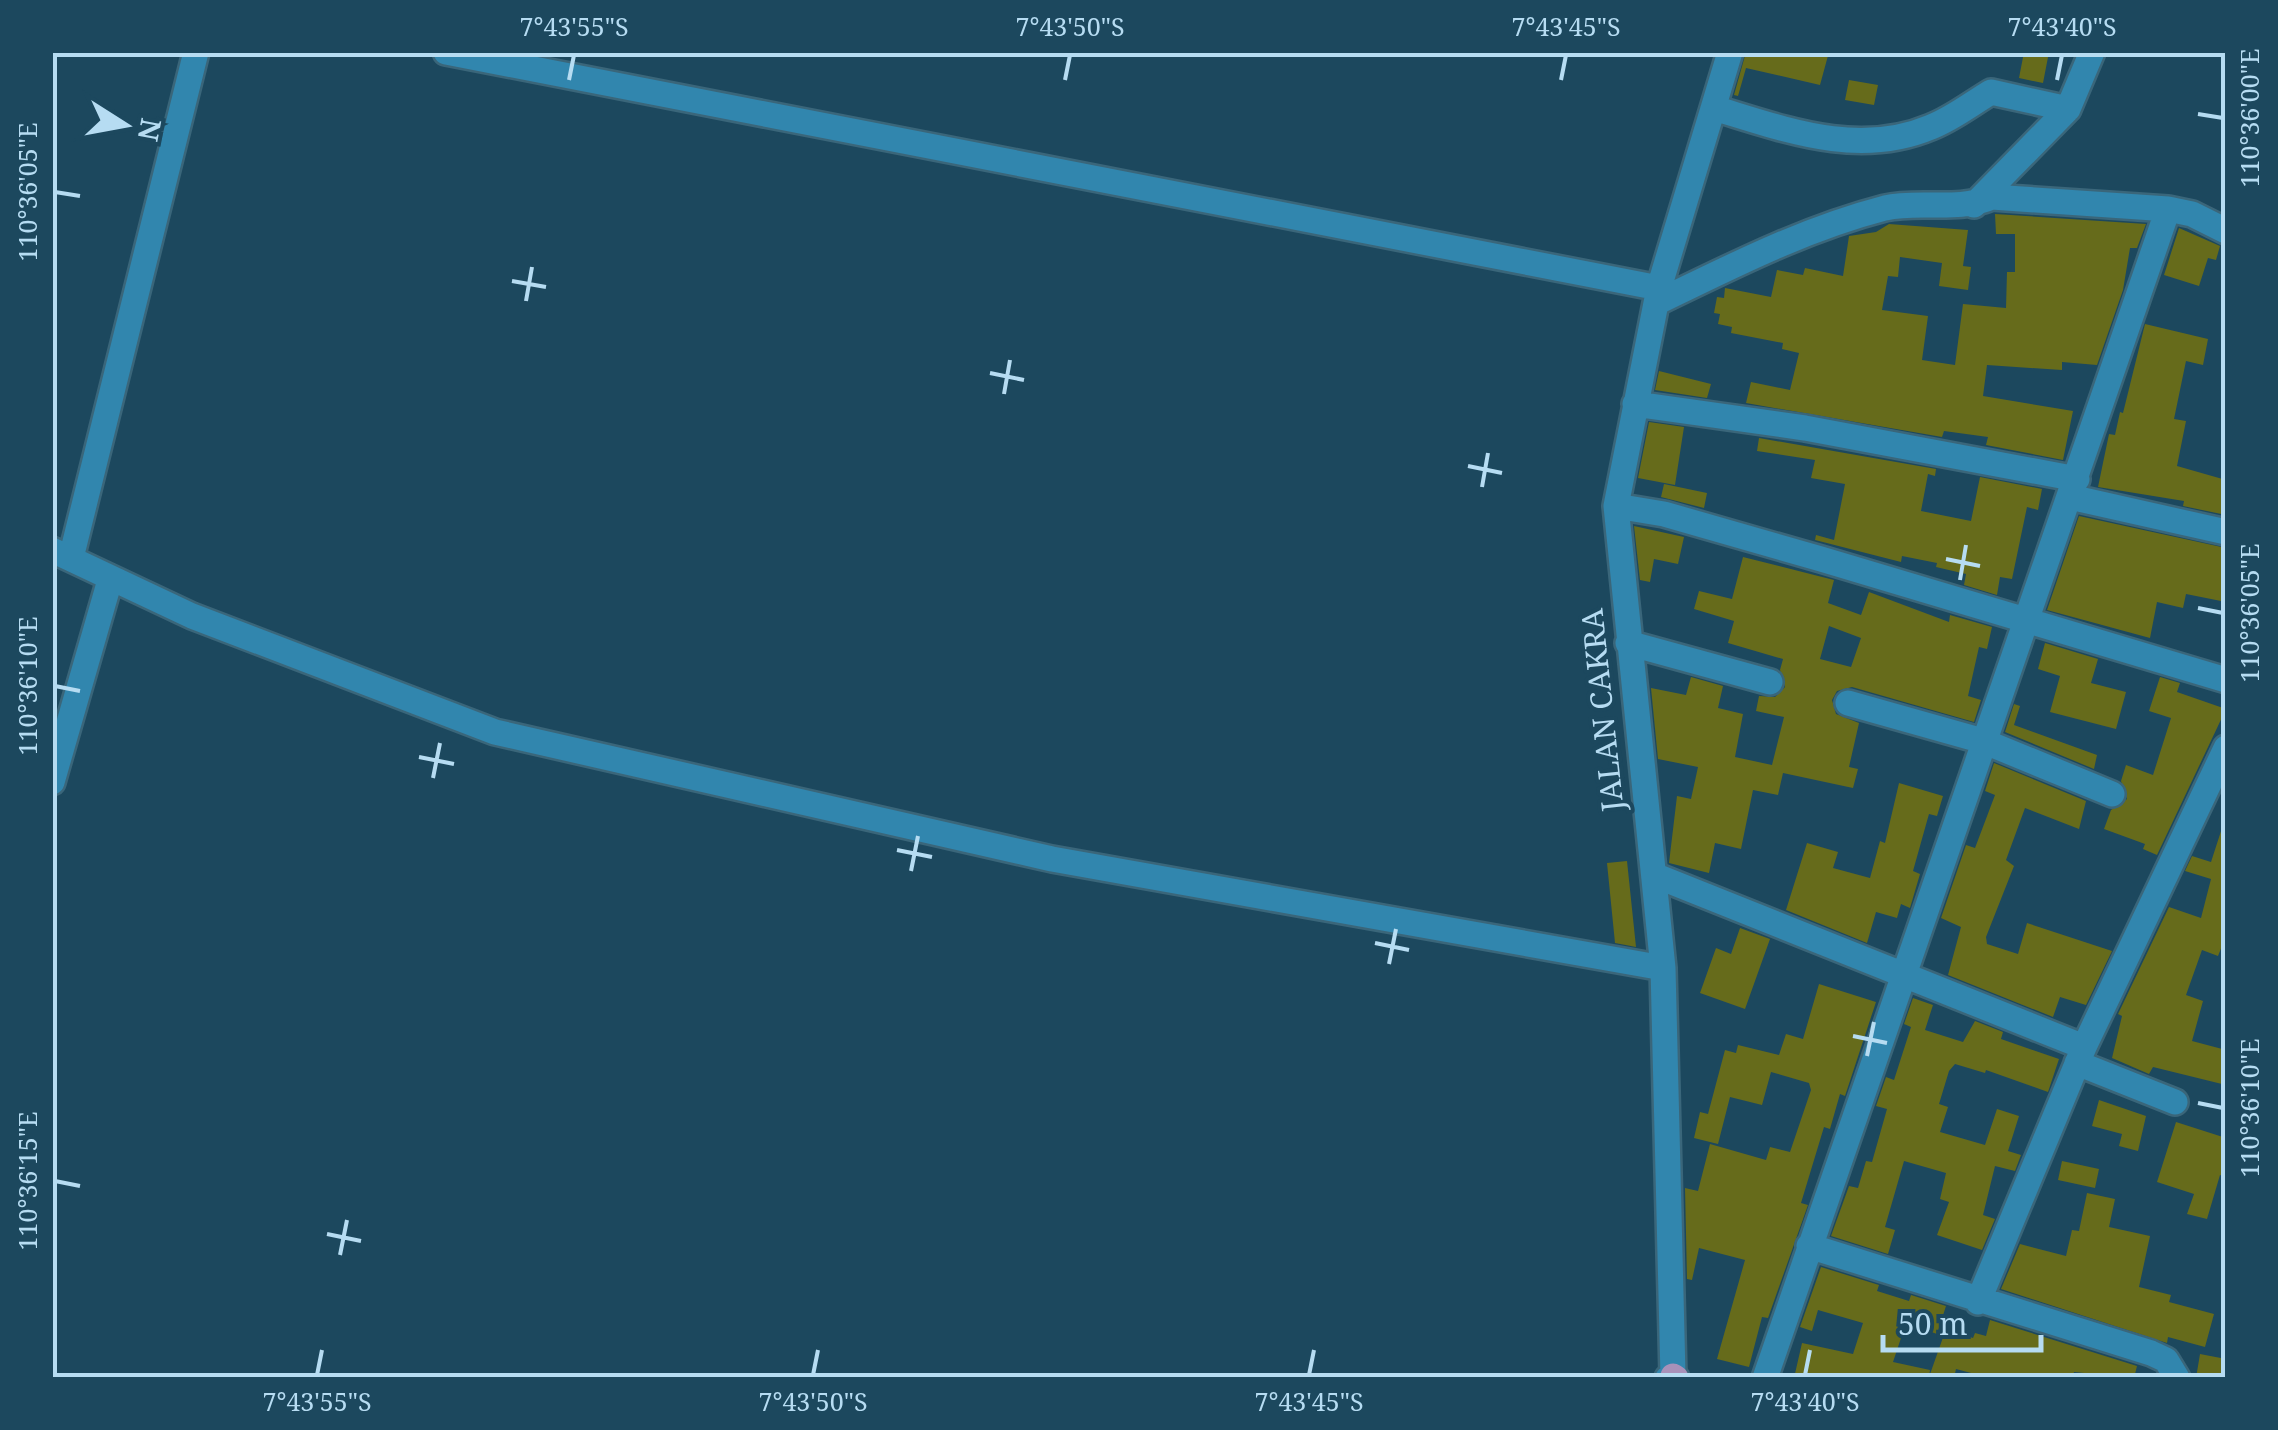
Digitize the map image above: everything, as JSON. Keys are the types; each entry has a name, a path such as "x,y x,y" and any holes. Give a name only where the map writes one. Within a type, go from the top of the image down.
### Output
{"street":[{"path":"196,52 62,554 110,580 496,732 1052,859 1663,968"},
{"path":"446,52 1658,296 1822,227 1890,207 1974,205 1992,198 2168,208 2192,214 2226,231"},
{"name":"JALAN CAKRA","path":"1672,1377 1663,968 1616,506 1658,296 1730,52"},
{"path":"1974,205 2068,109 2092,52"},
{"path":"1714,108 1810,137 1847,142 1887,139 1933,127 1991,92 2068,109"},
{"path":"1765,1378 2168,208"},
{"path":"1635,404 1806,428 2074,488 2226,532"},
{"path":"1616,506 1664,514 2226,680"},
{"path":"52,782 110,580"},
{"path":"1628,643 1770,682"},
{"path":"1848,703 1982,740 2112,794"},
{"path":"1978,1302 2081,1055 2226,748"},
{"path":"1654,875 1904,972 2175,1102"},
{"path":"1808,1246 1978,1302 2151,1352 2166,1360 2177,1378"}],"building":[{"path":"1746,52 1829,52 1820,85 1746,68 1738,96 1734,95"},
{"path":"2024,52 2049,52 2043,83 2019,78"},
{"path":"1849,80 1878,85 1874,105 1845,100"},
{"path":"1995,214 2146,224 2137,248 2130,248 2123,290 2097,365 2062,362 2062,370 1987,365 1983,396 2073,411 2063,460 1986,445 1988,437 1944,431 1942,437 1746,403 1751,382 1790,390 1799,353 1782,349 1783,343 1731,333 1732,327 1718,324 1720,314 1714,313 1717,297 1724,298 1725,288 1771,297 1777,270 1803,275 1805,268 1843,276 1849,236 1876,232 1889,224 1968,230 1963,266 1971,267 1968,290 1939,286 1942,263 1900,257 1898,277 1888,276 1882,310 1928,316 1922,360 1955,365 1963,304 2006,308 2007,272 2015,272 2015,234 1996,234"},
{"path":"2179,228 2220,246 2216,260 2208,258 2199,286 2164,275"},
{"path":"2145,324 2208,339 2203,365 2186,361 2174,419 2186,421 2177,466 2226,480 2226,515 2183,506 2184,501 2098,487 2109,434 2115,435 2120,412 2123,413"},
{"path":"1659,371 1711,384 1707,398 1655,390"},
{"path":"1649,422 1684,427 1675,485 1638,478"},
{"path":"1759,438 1936,469 1935,476 1928,474 1921,511 1971,521 1980,477 2042,489 2038,510 2027,507 2012,579 2000,577 1997,595 1964,585 1966,574 1936,567 1937,563 1902,556 1901,562 1815,540 1816,535 1834,540 1845,484 1811,478 1815,460 1757,451"},
{"path":"1664,484 1707,493 1704,508 1661,497"},
{"path":"2079,516 2226,548 2226,602 2186,594 2183,608 2157,602 2150,638 2047,610"},
{"path":"1634,526 1684,537 1678,564 1654,559 1650,582 1640,580"},
{"path":"1743,557 1834,580 1828,603 1861,615 1869,592 1949,622 1950,615 1992,627 1987,649 1979,647 1968,696 1981,700 1974,722 1852,687 1837,691 1832,700 1836,714 1859,723 1849,767 1858,769 1853,788 1783,773 1778,795 1753,790 1741,849 1715,843 1709,873 1669,863 1677,796 1691,799 1698,767 1658,759 1651,688 1686,695 1691,677 1723,686 1718,708 1743,714 1735,757 1772,765 1784,717 1756,711 1759,696 1775,697 1785,687 1780,670 1783,659 1728,643 1734,621 1694,609 1699,591 1732,599","holes":["1829,626 1861,638 1851,667 1820,659"]},
{"path":"2045,643 2098,659 2091,683 2126,692 2116,729 2050,712 2060,676 2038,669"},
{"path":"2160,677 2180,683 2177,692 2226,709 2157,855 2143,849 2145,844 2104,829 2111,810 2127,799 2121,781 2126,765 2153,775 2171,718 2149,711"},
{"path":"2014,704 2020,706 2014,725 2097,755 2094,769 2005,732"},
{"path":"1994,763 2086,801 2079,829 2025,808 2006,860 2014,866 1986,937 1987,944 2018,954 2027,923 2112,951 2086,1005 2060,997 2053,1017 1948,975 1961,927 1941,918 1966,845 1975,848 1995,795 1985,791"},
{"path":"1899,783 1943,796 1937,816 1929,814 1913,871 1920,874 1910,908 1901,904 1897,918 1876,912 1867,943 1786,910 1807,843 1838,852 1833,868 1870,878 1880,841 1885,843"},
{"path":"2222,828 2226,829 2226,936 2218,956 2202,950 2186,995 2203,1001 2192,1041 2226,1050 2226,1085 2153,1067 2149,1074 2112,1058 2122,1016 2118,1014 2169,907 2201,918 2211,879 2185,871 2192,856 2211,862"},
{"path":"1627,861 1636,947 1615,943 1607,863"},
{"path":"1740,928 1770,939 1745,1009 1700,993 1716,948 1731,954"},
{"path":"1819,984 1876,1002 1845,1096 1840,1094 1830,1129 1824,1127 1801,1203 1808,1205 1768,1318 1762,1317 1749,1367 1717,1359 1745,1260 1699,1248 1692,1280 1687,1279 1685,1188 1698,1191 1710,1144 1766,1160 1770,1147 1790,1152 1811,1090 1809,1083 1771,1072 1762,1105 1730,1097 1718,1144 1694,1138 1700,1112 1708,1114 1725,1050 1736,1053 1738,1045 1779,1055 1786,1034 1803,1039"},
{"path":"1913,998 1933,1005 1925,1030 1963,1042 1975,1021 2003,1032 2001,1039 2059,1059 2048,1092 1986,1070 1985,1073 1955,1064 1949,1071 1939,1104 1948,1107 1940,1132 1985,1145 1997,1109 2019,1116 2008,1151 2021,1155 2015,1171 1995,1166 1983,1215 1995,1219 1982,1250 1937,1235 1949,1202 1940,1199 1946,1173 1904,1161 1885,1227 1895,1230 1888,1254 1831,1236 1849,1186 1858,1188 1866,1161 1872,1162 1887,1109 1876,1106 1886,1077 1894,1080 1911,1027 1904,1024"},
{"path":"2099,1100 2146,1116 2138,1151 2119,1146 2122,1134 2092,1126"},
{"path":"2176,1122 2226,1138 2226,1177 2220,1175 2207,1219 2187,1214 2194,1194 2157,1182"},
{"path":"2062,1161 2099,1169 2095,1188 2058,1180"},
{"path":"2087,1193 2115,1199 2109,1227 2150,1236 2139,1287 2171,1295 2169,1302 2214,1314 2205,1347 2168,1337 2167,1343 2001,1289 2020,1244 2066,1256 2072,1230 2079,1231"},
{"path":"1821,1267 1879,1285 1877,1291 1909,1301 1911,1295 1946,1306 1937,1334 1906,1323 1893,1362 1930,1370 1929,1377 1946,1329 1973,1338 1975,1333 1986,1336 1990,1320 2137,1366 2134,1378 2074,1372 2073,1378 2013,1373 2012,1378 1990,1378 1956,1369 1954,1378 1794,1378 1802,1343 1853,1354 1863,1323 1818,1310 1812,1331 1800,1327"},
{"path":"2200,1354 2226,1359 2226,1378 2196,1378"}]}
